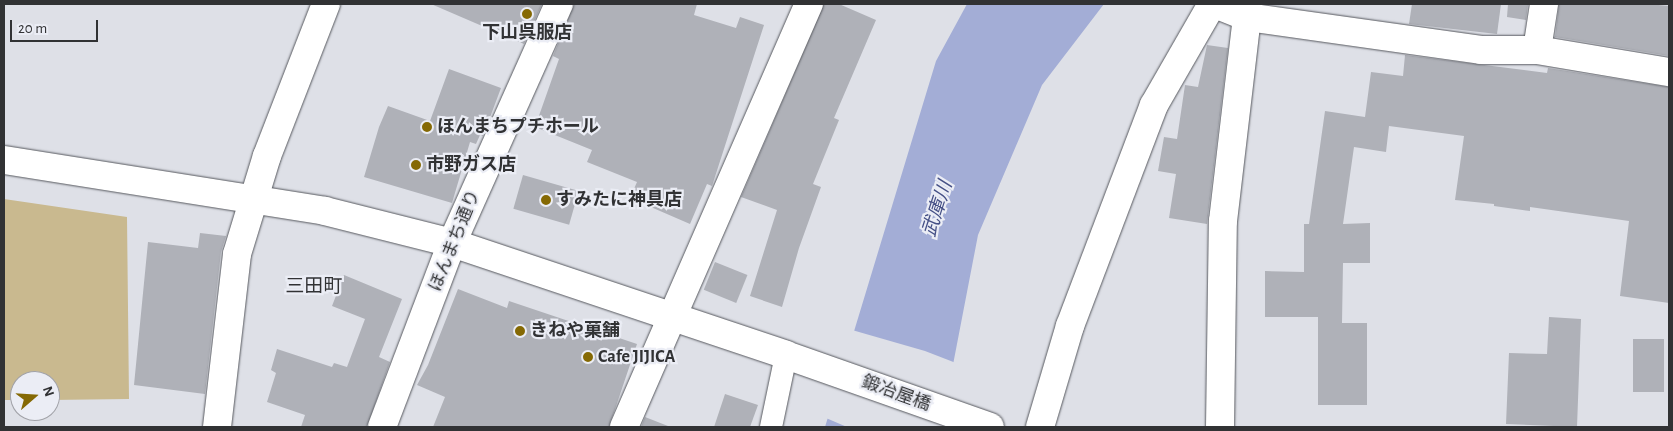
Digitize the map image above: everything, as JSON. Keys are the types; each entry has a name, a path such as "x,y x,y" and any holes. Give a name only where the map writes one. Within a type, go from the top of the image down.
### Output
{"street":[{"path":"217,427 237,254 253,198 326,4"},
{"name":"ほんまち通り","path":"382,427 452,243 559,4"},
{"path":"624,427 809,4"},
{"path":"1040,427 1070,326 1154,105 1214,4 1247,17 1481,50 1537,50 1669,72"},
{"path":"1537,50 1544,4"},
{"path":"1220,427 1223,221 1247,17"},
{"name":"鍛冶屋橋","path":"4,160 326,211 452,243 794,358 990,427"},
{"path":"771,427 794,358"}],"shaded area":[{"path":"4,199 127,217 129,399 60,400 60,371 10,371 10,400 4,400"}],"water":[{"name":"武庫川","path":"967,4 1104,4 1042,85 978,235 941,427 825,427 936,61"}],"pier":[{"path":"852,330 925,351 956,363 944,427 847,427 826,418"}],"building":[{"path":"431,4 542,4 524,44"},
{"path":"574,4 697,4 694,15 736,28 740,17 764,25 712,186 707,184 690,224 630,198 637,182 587,162 592,150 535,127 559,59 553,56"},
{"path":"824,4 839,4 876,20 834,118 839,120 813,184 821,187 799,248 782,307 750,296 777,210 741,197"},
{"path":"1412,4 1501,4 1497,34 1409,24"},
{"path":"1508,4 1528,4 1526,20 1507,17"},
{"path":"1559,4 1648,4 1669,6 1669,56 1555,37"},
{"path":"1207,45 1228,48 1207,224 1169,218 1176,174 1158,171 1164,137 1177,139 1185,85 1198,87"},
{"path":"1405,55 1547,73 1548,68 1669,87 1669,303 1620,296 1629,221 1530,207 1530,211 1494,206 1494,204 1455,200 1464,136 1389,126 1386,152 1354,147 1343,224 1370,223 1370,263 1343,263 1342,323 1367,323 1367,405 1318,405 1318,317 1265,317 1265,271 1304,272 1304,224 1309,224 1325,111 1365,117 1371,72 1403,76"},
{"path":"449,69 501,88 483,136 480,135 476,144 470,142 452,203 364,177 379,127 388,106 430,121"},
{"name":"すみたに神具店","path":"523,175 579,191 569,225 513,209"},
{"path":"200,233 226,236 221,252 205,394 134,385 148,242 198,248"},
{"path":"715,262 747,275 736,303 704,290"},
{"path":"344,275 402,299 379,357 390,362 367,427 301,427 305,415 267,402 276,373 271,370 277,349 332,367 334,363 347,367 365,319 332,306"},
{"path":"458,289 507,308 509,301 637,344 609,427 433,427 445,397 417,385 428,365"},
{"path":"1549,317 1581,319 1577,427 1506,424 1509,353 1547,354"},
{"path":"1633,339 1664,339 1664,392 1633,392"},
{"path":"725,394 758,405 750,427 714,427"},
{"path":"645,417 668,426 668,427 641,427"}],"place":[{"name":"下山呉服店","path":"527,14"},
{"name":"ほんまちプチホール","path":"427,127"},
{"name":"市野ガス店","path":"416,165"},
{"name":"すみたに神具店","path":"546,200"},
{"name":"きねや菓舗","path":"520,331"},
{"name":"Cafe JIJICA","path":"588,357"}],"district":[{"name":"三田町","path":"314,287"}]}
